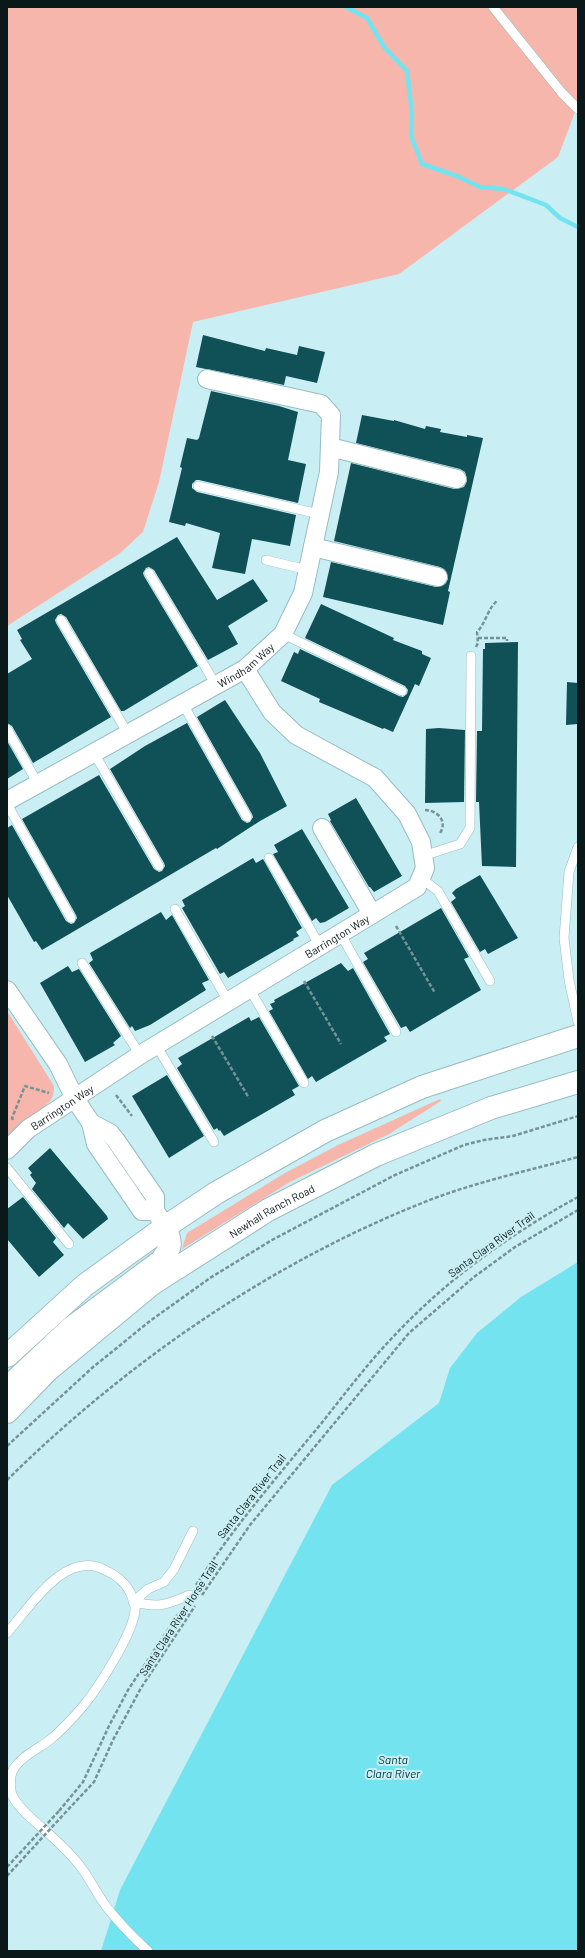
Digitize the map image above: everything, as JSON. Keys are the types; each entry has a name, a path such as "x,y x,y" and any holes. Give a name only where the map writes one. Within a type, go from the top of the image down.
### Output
{"main road":[{"path":"7,1356 160,1219 216,1193 325,1131 422,1087 578,1036"},
{"name":"Newhall Ranch Road","path":"7,1412 48,1370 152,1284 268,1210 376,1155 491,1108 578,1082"},
{"path":"7,1388 71,1328 161,1261 169,1250 170,1238 160,1219"}],"street":[{"name":"Windham Way","path":"7,801 245,669 283,634 303,593 329,472 331,415 321,404 207,379"},
{"path":"330,448 457,479"},
{"path":"313,547 438,577"},
{"path":"245,669 272,712 296,735 375,778 407,814 421,842 425,868 421,878"},
{"path":"322,828 372,914"},
{"name":"Barrington Way","path":"7,1150 28,1129 140,1055 417,886 421,878"},
{"path":"7,990 58,1064 75,1099 91,1123 110,1133 155,1197 160,1219"}],"lane":[{"path":"493,7 562,93 578,109"},
{"path":"198,486 319,514"},
{"path":"266,560 308,570"},
{"path":"149,573 216,685"},
{"path":"61,620 128,734"},
{"path":"283,634 402,691"},
{"path":"423,856 460,844 470,828 471,656"},
{"path":"183,704 247,817"},
{"path":"7,729 38,784"},
{"path":"94,753 159,866"},
{"path":"7,804 70,918"},
{"path":"578,847 569,872 564,938 569,980 578,1022"},
{"path":"269,858 320,946"},
{"path":"421,878 438,891 490,981"},
{"path":"175,909 228,1001"},
{"path":"340,933 396,1032"},
{"path":"82,964 140,1055"},
{"path":"249,988 304,1083"},
{"path":"156,1045 214,1142"},
{"path":"7,1168 69,1244"},
{"path":"133,1602 148,1589 164,1582 174,1569 193,1531"},
{"path":"7,1633 49,1584 64,1571 82,1565 98,1566 113,1574 124,1583 133,1602 136,1609 129,1632 121,1649 86,1704 51,1739 27,1756 14,1768 11,1780 11,1793 17,1803 81,1866 108,1910 148,1951"},
{"path":"133,1602 161,1606 190,1595"}],"path":[{"path":"478,643 477,632 483,626 488,612 498,600"},
{"path":"478,638 507,638 507,640"},
{"path":"425,810 431,810 438,815 443,822 443,829 440,833"},
{"path":"396,926 435,993"},
{"path":"304,981 341,1044"},
{"path":"212,1036 249,1098"},
{"path":"14,1122 12,1118 25,1086 48,1093"},
{"path":"116,1095 132,1116"},
{"path":"7,1446 92,1368 150,1321 210,1278 272,1240 395,1175 464,1145 484,1140 513,1136 578,1116"},
{"path":"7,1480 71,1421 128,1374 239,1297 283,1272 338,1242 427,1202 472,1185 578,1157"},
{"name":"Santa Clara River Trail","path":"7,1867 83,1782 109,1726 128,1690 219,1550 249,1510 368,1364 394,1336 448,1284 481,1259 548,1213 578,1197"},
{"name":"Santa Clara River Horse Trail","path":"201,1597 250,1525 409,1333 474,1277 497,1260 545,1228 578,1210"},
{"name":"Santa Clara River Horse Trail","path":"7,1876 94,1782 113,1740 142,1688 196,1603"}],"shaded area":[{"path":"7,7 578,7 578,104 558,157 399,274 193,322 159,482 143,532 119,554 7,626"},
{"path":"7,1011 54,1086 54,1091 50,1101 7,1138"},
{"path":"440,1099 441,1101 389,1134 290,1182 182,1249 187,1233 285,1173 338,1145"}],"water":[{"name":"Santa Clara River","path":"578,1262 578,1951 101,1951 120,1890 332,1485 439,1403 450,1368 477,1333 521,1297"}],"building":[{"path":"203,335 265,351 266,348 297,355 299,346 325,352 317,383 286,376 284,385 196,367"},
{"path":"211,391 279,406 298,412 288,460 306,464 298,503 199,480 196,480 192,484 192,488 197,492 296,515 290,546 252,539 245,574 212,568 220,533 186,523 185,526 169,522 182,468 180,467 187,438 197,440 199,438"},
{"path":"362,415 394,420 425,429 426,426 441,429 440,432 467,437 467,435 483,438 448,591 450,592 443,625 323,597 331,562 436,587 445,584 448,579 445,570 440,567 334,541 351,463 454,489 464,487 467,481 465,472 460,469 356,443"},
{"path":"177,537 217,600 253,579 268,601 228,626 238,644 208,660 154,570 149,567 146,568 143,573 144,576 198,666 124,711 121,711 66,617 61,614 58,615 55,620 56,623 111,717 33,763 12,726 7,723 7,674 32,659 20,640 22,639 17,630"},
{"path":"321,604 394,638 393,640 422,651 422,654 431,658 419,686 415,684 393,732 319,702 320,699 281,681 294,652 298,654 300,649 399,696 403,697 407,694 408,690 405,686 305,638"},
{"path":"518,642 516,867 482,866 479,802 476,802 477,731 482,731 483,649 485,649 485,643"},
{"path":"567,682 578,683 578,724 566,725"},
{"path":"225,700 260,753 287,806 260,821 217,849 216,848 42,950 36,941 34,942 7,895 7,828 12,825 66,921 71,924 74,923 77,918 76,915 22,819 99,775 154,869 159,872 162,871 165,866 164,863 110,769 145,746 187,723 242,820 247,823 250,822 253,817 252,814 197,717"},
{"path":"439,728 465,730 464,802 425,803 426,729"},
{"path":"7,741 23,769 7,779"},
{"path":"356,798 402,876 374,892 369,887 330,821 331,820 328,814"},
{"path":"302,829 349,908 325,922 320,923 316,918 312,921 273,854 278,852 274,845"},
{"path":"253,858 256,863 263,859 302,928 296,932 299,936 293,939 294,940 228,978 224,972 220,974 182,908 185,906 182,900"},
{"path":"480,875 518,938 488,954 485,949 480,952 451,902 456,898 452,893 456,889"},
{"path":"441,908 469,957 464,959 481,990 410,1032 406,1026 401,1028 363,962 368,959 364,953"},
{"path":"161,912 166,920 172,915 209,980 202,983 206,990 150,1025 135,1031 132,1026 130,1028 89,963 93,960 90,953"},
{"path":"341,963 348,971 353,968 390,1034 384,1037 387,1041 316,1082 312,1076 308,1079 269,1011 273,1009 270,1004 275,1002 274,1000"},
{"path":"68,966 72,972 79,969 121,1036 113,1043 115,1045 85,1062 40,983"},
{"path":"249,1017 251,1021 259,1017 299,1086 292,1090 295,1095 224,1136 217,1128 214,1130 177,1068 182,1064 178,1058"},
{"path":"167,1075 204,1136 169,1158 132,1096"},
{"path":"50,1148 107,1216 108,1219 83,1239 68,1223 64,1228 32,1189 36,1183 30,1175 32,1173 28,1168"},
{"path":"23,1197 56,1238 53,1242 64,1255 39,1277 7,1239 7,1209"}],"waterway":[{"path":"346,7 367,18 384,47 407,71 412,113 411,136 422,164 457,176 480,187 504,189 546,205 560,218 578,227"}]}
